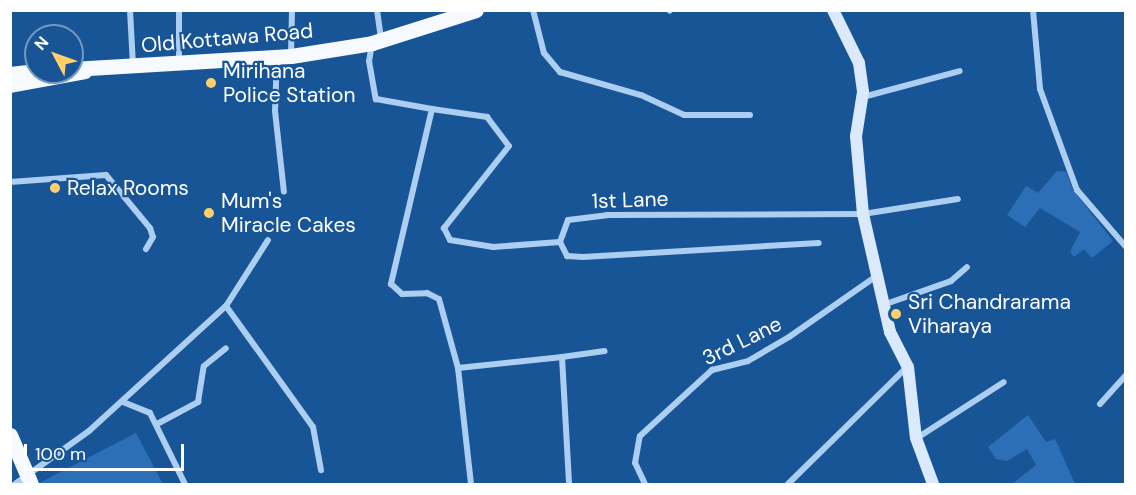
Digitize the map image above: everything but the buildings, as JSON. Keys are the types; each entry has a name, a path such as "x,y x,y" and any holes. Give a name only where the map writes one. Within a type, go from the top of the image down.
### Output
{"main road":[{"name":"Old Kottawa Road","path":"84,70 284,56 377,41 476,10"},
{"path":"833,10 859,63 862,97 856,136 862,214 878,275 883,305 908,366 916,438 933,484"},
{"path":"10,435 25,482"}],"street":[{"path":"130,10 133,66"},
{"path":"179,10 179,64"},
{"path":"284,192 275,111 292,10"},
{"path":"377,10 377,41 369,61 376,99 487,117 497,124 509,146 461,203 444,228 445,237 493,247 560,242 567,256 584,257 819,243"},
{"path":"533,10 544,53 560,72 631,92 684,115 750,116"},
{"path":"1033,10 1040,89 1077,190 1125,247"},
{"path":"862,97 960,71"},
{"path":"432,109 391,284 402,294 427,293 439,299 458,368 471,484"},
{"path":"10,182 106,175 150,228 153,237 146,249"},
{"path":"862,214 958,198"},
{"name":"1st Lane","path":"560,242 568,220 607,215 862,214"},
{"path":"25,482 123,402 226,306 268,240"},
{"path":"883,305 951,282 967,267"},
{"name":"3rd Lane","path":"645,484 635,463 640,436 712,370 748,361 789,338 878,275"},
{"path":"226,306 313,427 321,470"},
{"path":"157,424 198,402 204,366 226,348"},
{"path":"458,368 605,351"},
{"path":"562,357 569,484"},
{"path":"788,484 908,366"},
{"path":"1100,404 1125,375"},
{"path":"916,438 1004,382"},
{"path":"123,402 141,407 157,424 185,484"}],"shaded area":[{"path":"1057,171 1066,172 1073,190 1113,241 1092,258 1084,249 1074,257 1070,252 1080,232 1040,208 1025,227 1007,215 1026,186 1038,193"},
{"path":"1028,415 1046,442 1055,439 1075,484 1012,484 1036,465 1027,449 1007,461 996,459 988,447"},
{"path":"136,433 163,484 43,484 41,482"}],"place":[{"name":"Mirihana Police Station","path":"211,83"},
{"name":"Relax Rooms","path":"55,188"},
{"name":"Mum's Miracle Cakes","path":"209,213"},
{"name":"Sri Chandrarama Viharaya","path":"896,314"}]}
